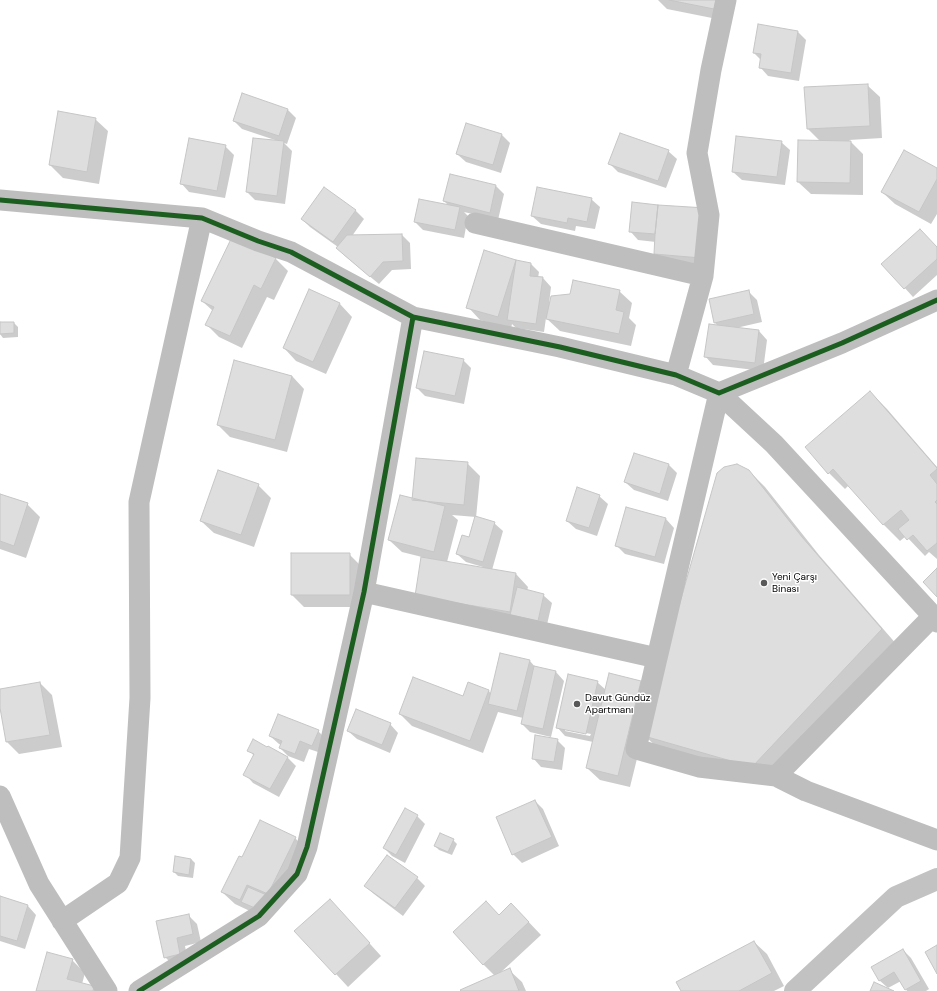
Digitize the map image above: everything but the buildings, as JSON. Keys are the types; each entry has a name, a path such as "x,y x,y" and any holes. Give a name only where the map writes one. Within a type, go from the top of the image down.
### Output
{"street":[{"path":"676,375 703,276 709,215 696,153 711,70 726,0"},
{"path":"0,200 202,218 258,241 291,252 413,318 560,347 676,375 719,393 774,444 935,619 776,776"},
{"path":"62,921 118,883 130,858 140,698 139,502 202,218"},
{"path":"475,223 703,276"},
{"path":"719,393 842,343 937,300"},
{"path":"139,991 259,916 297,874 307,847 364,592 413,318"},
{"path":"719,393 636,749 699,767 776,776 806,791 937,840"},
{"path":"364,592 657,658"},
{"path":"0,796 39,884 108,991"},
{"path":"795,991 896,897 937,879"}],"cycle path":[{"path":"0,200 202,218 258,241 291,252 413,317 560,347 676,375 719,393 842,343 937,300"},
{"path":"139,991 259,916 297,874 307,847 364,592 413,317"}],"place":[{"name":"Yeni Çarşı Binası","path":"764,583"},
{"name":"Davut Gündüz Apartmanı","path":"577,704"}]}
